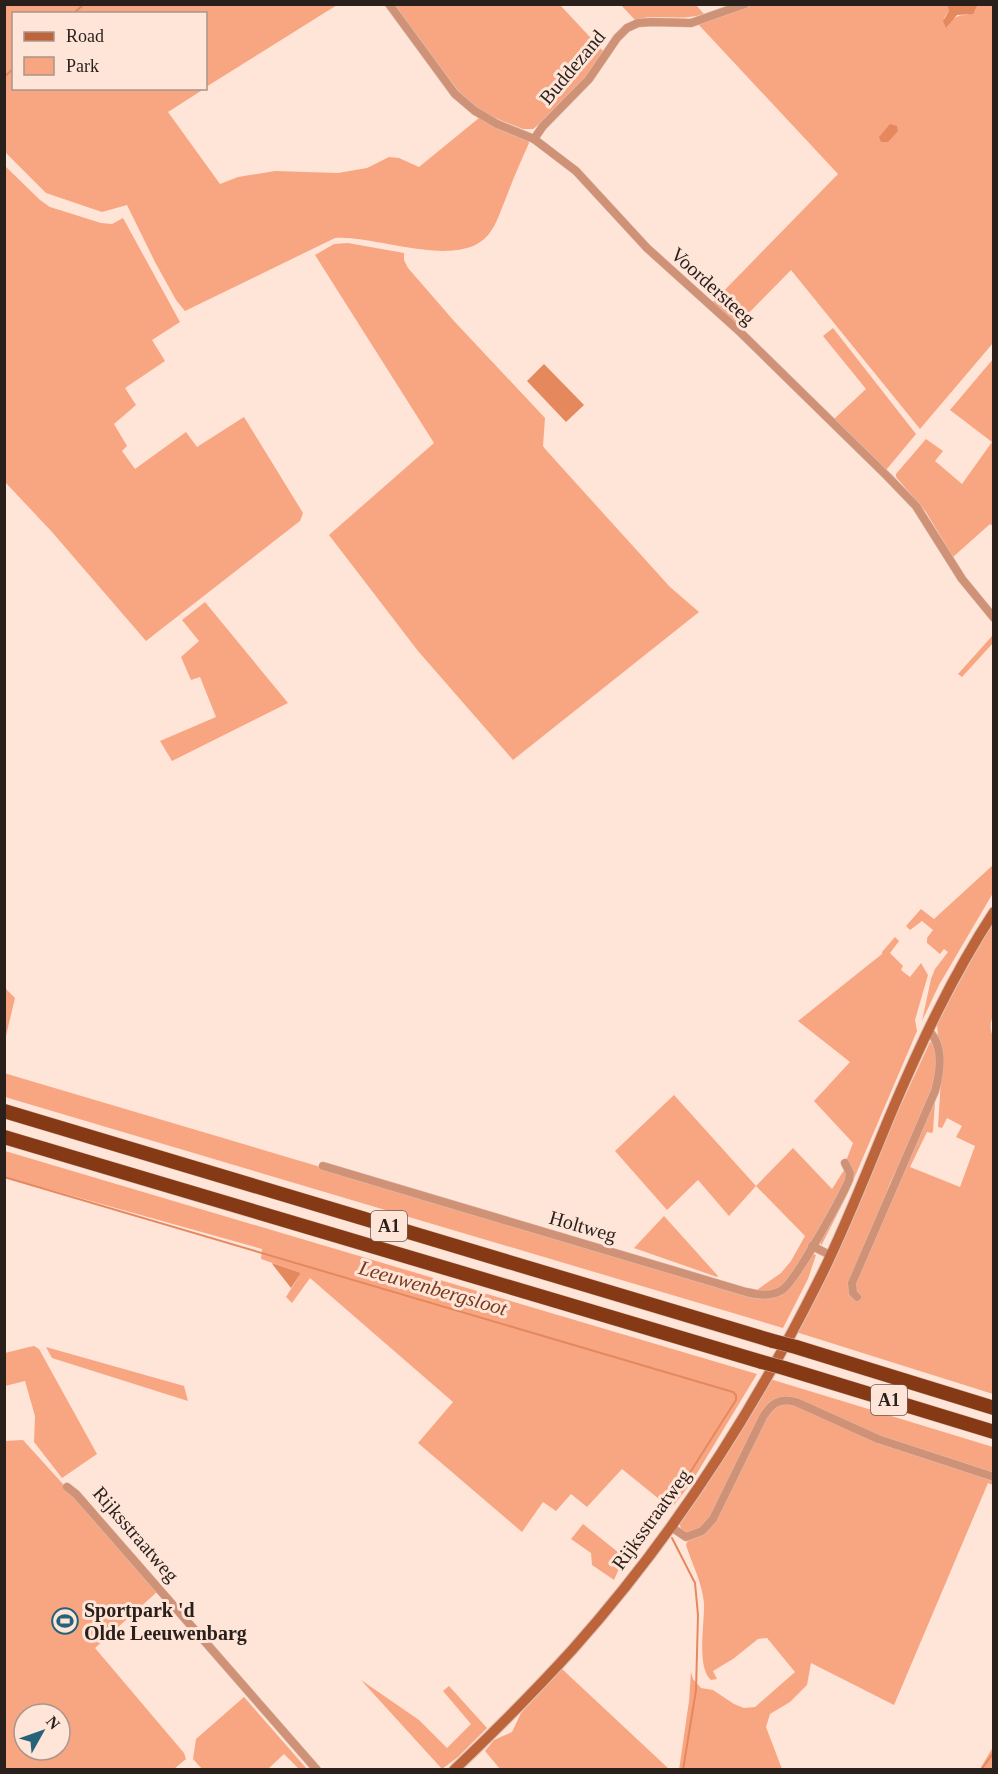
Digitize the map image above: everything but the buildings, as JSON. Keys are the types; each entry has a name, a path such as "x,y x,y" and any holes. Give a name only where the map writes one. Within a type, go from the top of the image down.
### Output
{"highway":[{"name":"A1","path":"4,1111 993,1408"},
{"name":"A1","path":"4,1137 993,1432"}],"main road":[{"name":"Rijksstraatweg","path":"454,1770 502,1724 573,1648 671,1527 716,1461 799,1320 929,1031 962,965 993,912"}],"street":[{"name":"Voordersteeg","path":"389,4 459,98 497,124 534,139 576,171 647,248 739,331 916,506 962,579 993,618"},
{"name":"Buddezand","path":"534,139 543,126 589,79 616,38 627,28 639,23 691,23 745,4"},
{"path":"857,1297 853,1293 852,1283 935,1091 939,1074 938,1051 929,1031"},
{"path":"830,1255 812,1246 849,1180 850,1173 845,1163"},
{"name":"Holtweg","path":"323,1166 758,1294 773,1293 789,1285 812,1246"},
{"path":"671,1527 686,1537 698,1534 708,1526 723,1501 763,1417 771,1405 785,1400 796,1402 878,1439 993,1477"},
{"name":"Rijksstraatweg","path":"67,1487 76,1494 317,1770"}],"green space":[{"path":"947,4 949,11 944,18 947,27 956,17 972,13 978,5 993,5 993,343 920,429 791,270 737,325 712,303 838,174 698,24 753,5"},
{"path":"4,5 337,5 207,86 207,12 12,12 12,90 202,90 168,112 220,184 238,177 275,171 338,173 367,168 389,157 399,158 419,167 479,118 528,140 529,143 496,223 478,243 461,249 441,251 335,238 185,311 176,300 155,262 127,205 102,212 46,193 5,152"},
{"path":"394,5 560,5 604,52 587,77 537,126 533,129 523,129 481,111 462,96"},
{"path":"621,5 696,5 704,14 635,20"},
{"path":"4,165 50,207 101,223 112,224 123,218 180,322 152,340 165,361 125,388 136,405 114,424 127,446 122,451 135,469 186,432 197,447 244,417 303,513 300,521 146,641 52,532 5,482"},
{"path":"348,243 404,253 404,260 408,268 545,418 543,446 546,450 670,587 699,612 513,760 418,651 329,535 434,443 315,255 334,244"},
{"path":"833,328 916,434 886,470 834,419 866,389 823,336"},
{"path":"993,359 993,526 990,524 953,557 926,512 896,477 896,474 926,439 943,451 935,461 962,484 992,442 950,410"},
{"path":"205,602 288,703 172,761 160,741 216,717 200,677 191,680 181,657 199,641 182,620"},
{"path":"993,635 993,643 962,677 958,674"},
{"path":"993,865 993,893 939,985 922,1021 931,979 935,969 948,952 944,949 940,954 927,943 927,938 933,930 922,921 910,930 906,926 921,909 934,919"},
{"path":"993,919 994,1016 991,1027 994,1038 993,1394 796,1332 930,1042 934,1043 937,1061 934,1084 919,1123 890,1183 853,1288 935,1102 933,1131 932,1133 927,1132 910,1167 960,1187 975,1146 956,1137 962,1126 947,1118 942,1128 938,1127 941,1079 937,1024"},
{"path":"895,937 899,941 890,953 903,966 901,970 910,977 921,963 928,975 915,1020 917,1031 847,1195 821,1246 820,1237 848,1187 846,1161 853,1143 814,1101 850,1062 798,1021 882,954"},
{"path":"5,988 15,998 5,1040"},
{"path":"4,1073 752,1295 775,1295 812,1253 816,1255 808,1279 783,1328 5,1097"},
{"path":"674,1095 756,1186 729,1216 698,1180 667,1210 615,1151"},
{"path":"793,1148 832,1189 846,1167 848,1177 806,1253 784,1285 769,1292 754,1292 781,1273 791,1261 805,1236 756,1186"},
{"path":"5,1151 757,1374 691,1483 674,1505 664,1503 622,1469 587,1507 571,1494 556,1511 543,1502 522,1532 418,1443 453,1402 310,1278 292,1303 286,1297 301,1273 261,1259 262,1249 5,1177"},
{"path":"664,1216 718,1276 717,1277 634,1248"},
{"path":"34,1346 39,1349 97,1454 62,1478 34,1442 35,1416 25,1381 5,1386 5,1353"},
{"path":"46,1347 184,1386 188,1401 52,1358"},
{"path":"770,1379 993,1447 993,1475 880,1438 796,1400 776,1399 717,1508 702,1528 689,1534 681,1530 679,1520"},
{"path":"786,1402 993,1480 993,1485 988,1483 894,1705 811,1663 807,1685 790,1702 770,1714 766,1727 782,1769 679,1770 691,1672 693,1679 701,1688 713,1690 744,1708 755,1707 795,1672 767,1638 758,1639 733,1659 713,1671 717,1679 711,1680 706,1674 702,1655 703,1595 686,1545 701,1533 771,1408"},
{"name":"Sportpark 'd Olde Leeuwenbarg","path":"23,1440 75,1495 158,1591 95,1648 184,1753 186,1759 174,1769 5,1769 4,1441"},
{"path":"583,1524 624,1557 614,1580 592,1565 591,1553 571,1539"},
{"path":"562,1669 669,1769 500,1769 485,1751 494,1740 512,1732 521,1713"},
{"path":"361,1680 419,1720 447,1748 471,1724 443,1691 449,1686 487,1728 458,1757 442,1769"},
{"path":"244,1697 307,1769 299,1769 284,1754 268,1769 202,1769 193,1759 196,1739"},
{"path":"993,1747 993,1769 980,1769"}],"shaded area":[{"path":"947,5 978,5 973,14 957,15 946,28 943,21 949,11"},
{"path":"890,124 897,126 898,131 888,142 881,142 879,137"},
{"path":"544,364 584,405 566,422 527,381"},
{"path":"272,1263 301,1273 291,1288 273,1265"}],"waterway":[{"path":"75,12 84,4"},
{"path":"4,77 12,70"},
{"name":"Leeuwenbergsloot","path":"4,1177 733,1392 736,1400 684,1482 671,1497"},
{"name":"Leeuwenbergsloot","path":"672,1538 695,1583 698,1615 696,1690 683,1770"},
{"path":"981,1770 994,1752"}],"place":[{"name":"Sportpark 'd Olde Leeuwenbarg","path":"65,1621"}]}
